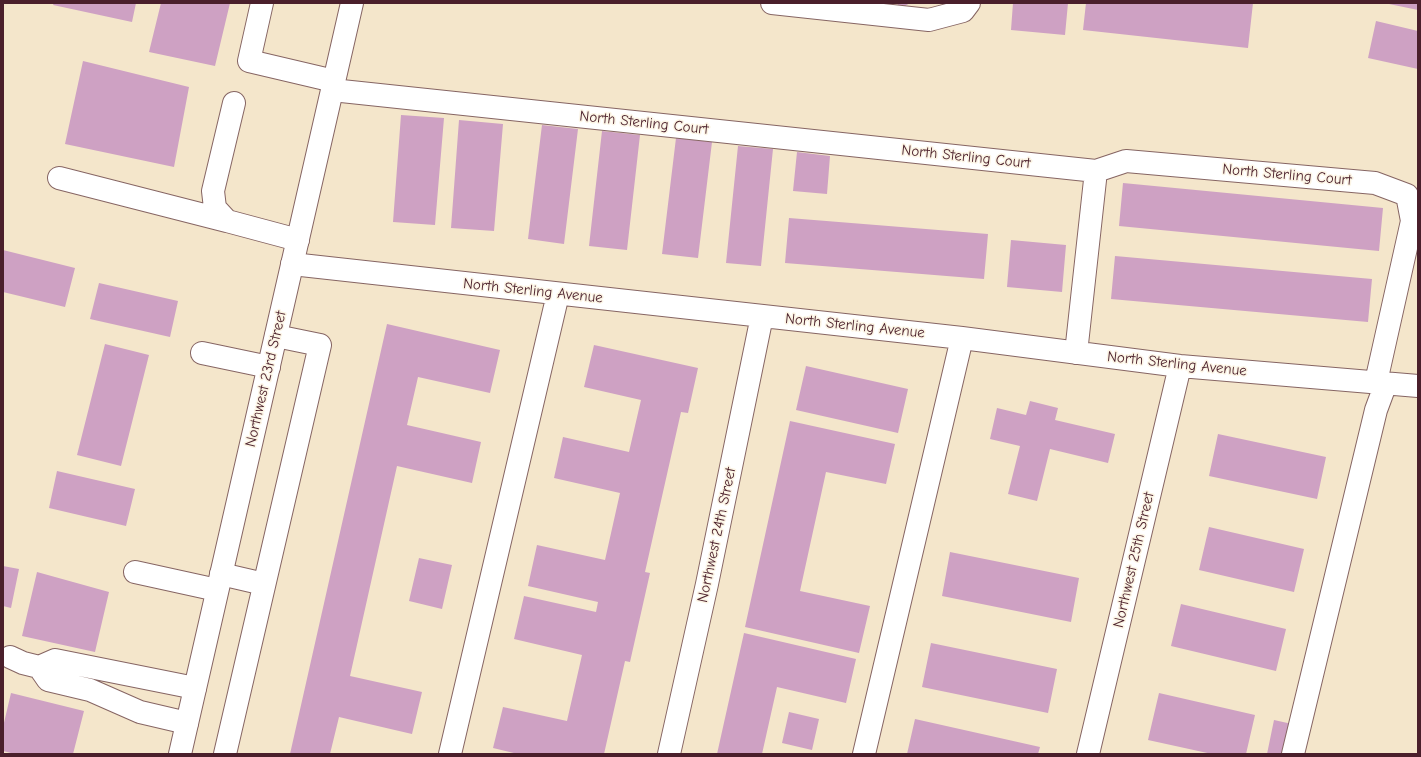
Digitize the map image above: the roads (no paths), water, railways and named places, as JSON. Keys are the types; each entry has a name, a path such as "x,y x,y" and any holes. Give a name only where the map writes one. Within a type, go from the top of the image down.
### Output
{"street":[{"name":"North Sterling Court","path":"262,3 249,61 333,86 1096,171 1126,161 1375,183 1407,195 1412,221 1381,382"},
{"name":"Northwest 23rd Street","path":"180,754 352,3"},
{"path":"772,3 929,20 963,10 969,3"},
{"path":"227,221 215,208 213,191 234,102"},
{"path":"1076,353 1096,171"},
{"path":"59,178 298,240"},
{"name":"North Sterling Avenue","path":"292,264 962,338 1180,366 1418,386"},
{"path":"450,754 558,294"},
{"name":"Northwest 24th Street","path":"668,754 707,584 762,316"},
{"path":"225,754 320,345 276,336"},
{"path":"864,754 962,338"},
{"path":"202,353 269,367"},
{"name":"Northwest 25th Street","path":"1088,754 1180,366"},
{"path":"1293,754 1376,410 1381,382"},
{"path":"135,572 219,582 264,584"},
{"path":"10,657 23,663 39,667 55,660 195,688"},
{"path":"39,667 48,680 90,690 140,712 187,723"},
{"path":"106,697 112,672"}]}
